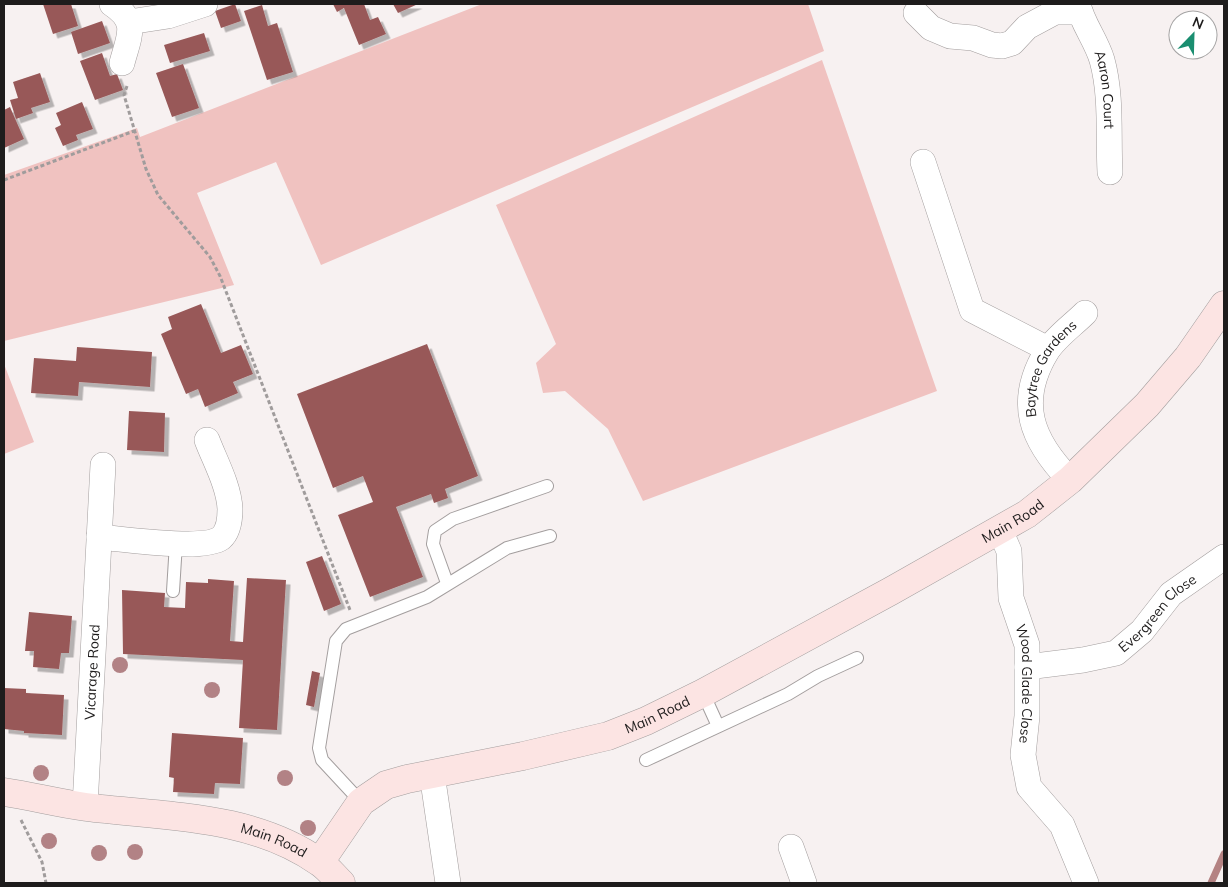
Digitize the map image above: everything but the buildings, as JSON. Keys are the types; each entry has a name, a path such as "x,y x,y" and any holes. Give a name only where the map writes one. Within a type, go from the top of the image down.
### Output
{"street":[{"path":"112,4 122,11 129,22 129,36 122,63"},
{"path":"129,22 168,16 206,4"},
{"path":"916,13 931,28 950,36 974,38 992,45 1002,46 1012,43 1027,27 1055,12 1079,8"},
{"name":"Aaron Court","path":"1079,8 1094,37 1102,62 1108,100 1110,172"},
{"path":"923,162 972,310 1048,349"},
{"name":"Main Road","path":"6,792 85,806 205,819 277,840 320,862 361,802 386,785 608,736 646,721 703,693 1000,530 1026,514 1070,480 1122,431 1188,358 1224,306"},
{"name":"Baytree Gardens","path":"1070,480 1047,455 1038,438 1030,407 1032,380 1048,349 1086,313"},
{"path":"99,537 176,543 214,542 222,537 227,529 230,509 228,496 207,440"},
{"name":"Vicarage Road","path":"85,806 103,465"},
{"name":"Wood Glade Close","path":"1000,530 1009,551 1011,598 1027,645 1023,755 1029,787 1062,825 1086,883"},
{"name":"Evergreen Close","path":"1027,667 1083,660 1116,653 1142,631 1171,594 1224,557"},
{"path":"432,774 448,883"},
{"path":"791,847 804,883"},
{"path":"320,862 341,883"}],"lane":[{"path":"447,583 432,544 435,531 453,519 547,486"},
{"path":"361,802 322,760 318,748 336,641 346,629 427,597 507,548 550,536"},
{"path":"173,591 176,543"},
{"path":"646,760 788,694 818,676 857,658"},
{"path":"703,693 718,726"}],"path":[{"path":"122,63 132,66 124,96 146,169 158,195 205,251 220,276 355,625"},
{"path":"4,180 135,131"},
{"path":"6,792 42,862 46,883"}],"shaded area":[{"path":"482,4 808,4 824,51 321,265 276,162 197,193 234,285 4,341 4,175 137,128 140,137"},
{"path":"822,60 937,391 643,501 608,429 565,391 543,393 536,363 556,344 496,205"},
{"path":"4,364 34,442 4,454"}],"waterway":[{"path":"1211,883 1224,854"}]}
